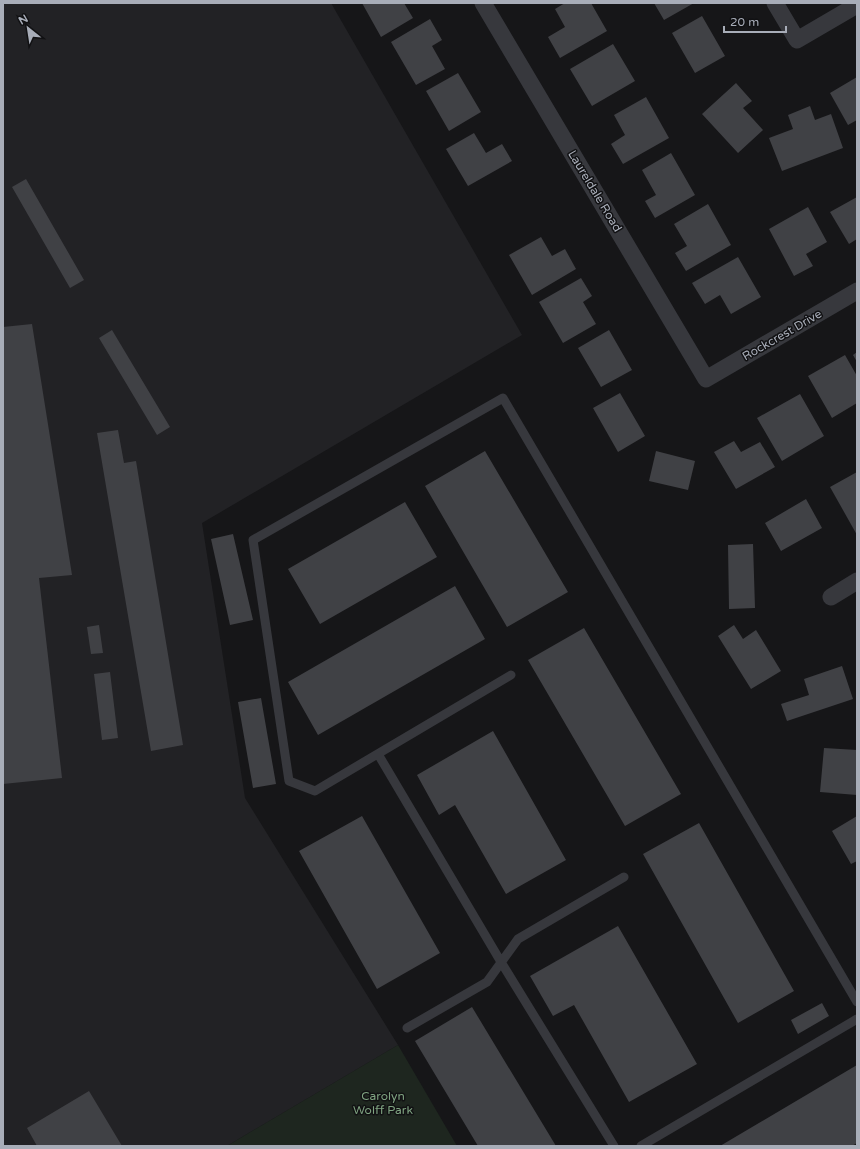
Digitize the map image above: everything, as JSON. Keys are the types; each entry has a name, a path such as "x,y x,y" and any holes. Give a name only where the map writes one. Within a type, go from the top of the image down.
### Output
{"street":[{"name":"Laureldale Road","path":"483,3 706,379"},
{"path":"775,3 797,40 857,5"},
{"name":"Rockcrest Drive","path":"706,379 857,291"},
{"path":"831,597 857,582"}],"lane":[{"path":"511,675 315,791 289,780 253,540 503,398 857,1002"},
{"path":"378,754 501,962 614,1146"},
{"path":"407,1028 488,982 518,939 624,877"},
{"path":"641,1146 857,1019"}],"shaded area":[{"path":"3,3 331,3 522,335 202,523 245,798 398,1045 227,1146 3,1146"}],"green space":[{"name":"Carolyn Wolff Park","path":"398,1045 457,1146 227,1146"}],"building":[{"path":"362,3 404,3 413,18 381,37"},
{"path":"565,3 591,3 607,31 560,58 548,37 565,27 555,9"},
{"path":"654,3 694,3 664,20"},
{"path":"702,16 725,56 695,73 672,33"},
{"path":"430,19 442,40 432,46 445,69 416,85 391,42"},
{"path":"613,44 635,81 592,106 570,69"},
{"path":"458,73 481,112 449,131 426,91"},
{"path":"857,77 857,120 848,125 830,93"},
{"path":"736,83 752,101 743,108 763,130 738,153 702,114"},
{"path":"646,97 669,138 623,164 611,144 625,135 614,115"},
{"path":"810,106 815,120 831,114 843,148 782,171 769,138 793,129 788,115"},
{"path":"474,133 486,153 502,144 512,161 468,186 446,149"},
{"path":"671,153 695,195 655,218 645,201 656,195 642,170"},
{"path":"26,179 84,280 70,288 12,187"},
{"path":"857,197 857,239 849,244 830,212"},
{"path":"708,204 731,245 686,271 675,253 687,246 674,224"},
{"path":"808,207 827,242 806,254 813,266 794,276 769,229"},
{"path":"541,237 552,256 565,249 576,269 532,295 509,255"},
{"path":"738,257 761,297 731,314 720,295 705,304 692,283"},
{"path":"581,278 592,296 583,302 596,324 563,343 539,302"},
{"path":"32,324 72,575 39,578 62,778 3,784 3,327"},
{"path":"112,330 170,427 157,435 99,338"},
{"path":"609,330 632,370 601,387 578,348"},
{"path":"857,352 857,362 853,355"},
{"path":"845,355 857,376 857,403 832,418 808,376"},
{"path":"620,393 645,436 618,452 593,408"},
{"path":"800,394 824,436 782,461 757,418"},
{"path":"118,430 124,463 136,461 183,745 151,751 97,433"},
{"path":"734,441 741,452 760,442 775,467 736,489 714,452"},
{"path":"485,451 568,592 507,627 425,486"},
{"path":"656,451 695,461 688,490 649,481"},
{"path":"857,472 857,535 830,487"},
{"path":"806,499 822,528 781,551 765,523"},
{"path":"405,502 437,557 320,624 288,569"},
{"path":"233,534 253,620 230,625 211,539"},
{"path":"753,544 755,608 729,609 728,545"},
{"path":"455,586 485,639 318,735 288,682"},
{"path":"99,625 103,653 91,654 87,627"},
{"path":"734,625 743,639 756,630 781,671 751,689 718,636"},
{"path":"584,628 681,794 625,826 528,660"},
{"path":"842,666 853,699 787,721 781,704 809,695 804,679"},
{"path":"110,672 118,738 102,740 94,674"},
{"path":"261,698 276,784 253,788 238,702"},
{"path":"493,731 566,860 506,894 455,805 439,815 417,775"},
{"path":"824,748 857,750 857,795 820,792"},
{"path":"362,816 440,953 377,989 299,851"},
{"path":"857,816 857,861 851,864 832,831"},
{"path":"699,823 794,991 738,1023 643,854"},
{"path":"618,926 697,1064 629,1102 574,1005 553,1016 530,976"},
{"path":"822,1003 829,1016 798,1034 791,1020"},
{"path":"472,1007 556,1146 478,1146 415,1041"},
{"path":"857,1065 857,1143 852,1146 720,1146"},
{"path":"89,1091 122,1146 37,1146 27,1128"}]}
